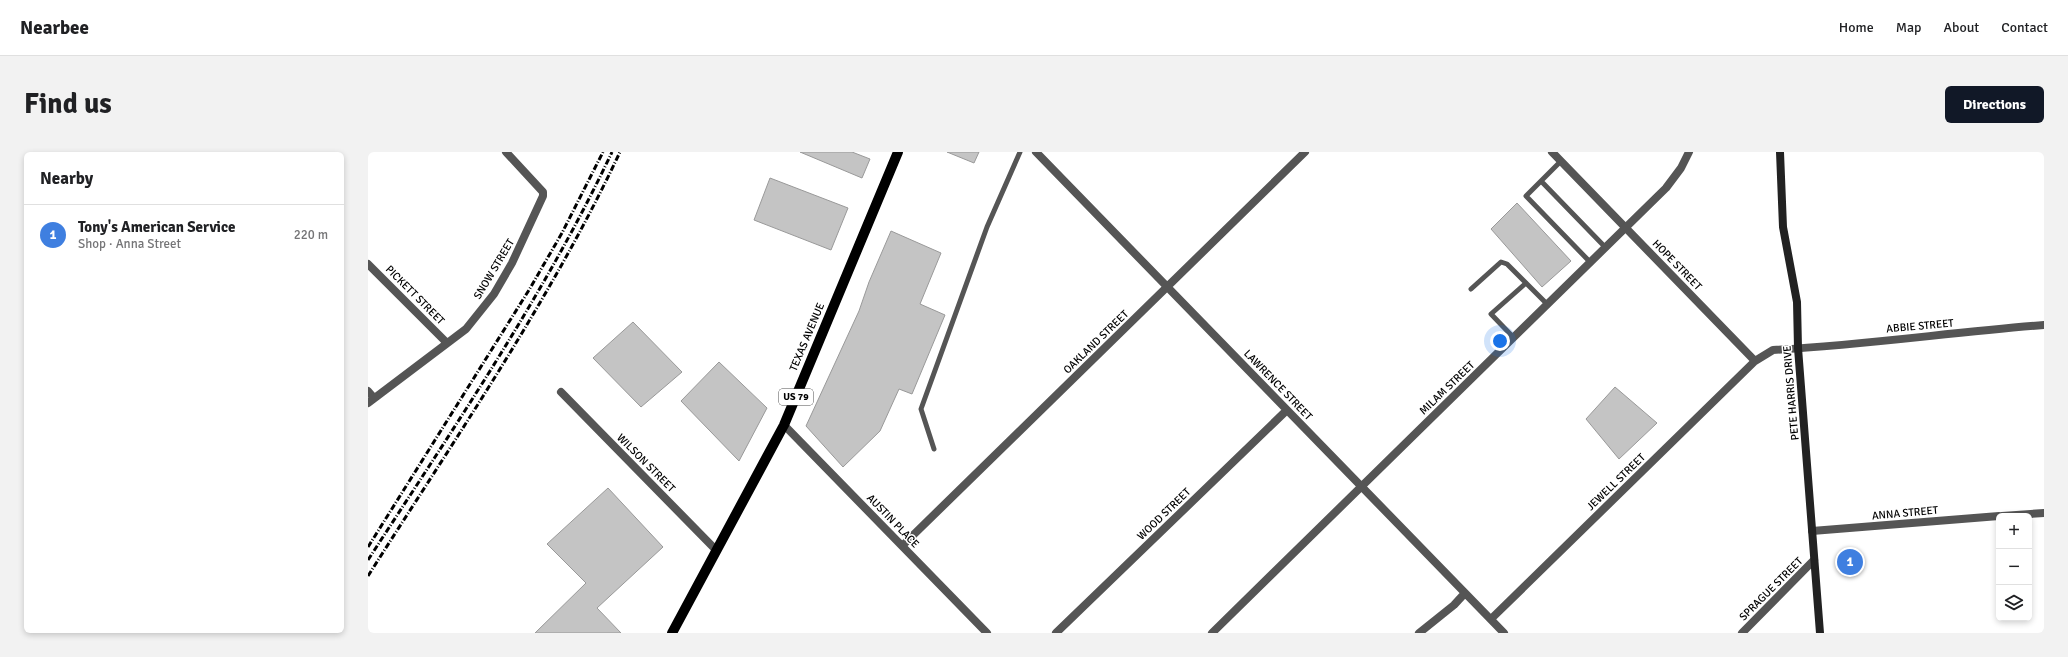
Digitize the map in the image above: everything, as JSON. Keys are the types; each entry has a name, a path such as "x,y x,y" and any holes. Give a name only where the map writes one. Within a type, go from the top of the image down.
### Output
{"main road":[{"name":"TEXAS AVENUE","path":"676,631 716,550 784,425 898,152"},
{"name":"PETE HARRIS DRIVE","path":"1780,152 1783,227 1797,302 1798,348 1820,633"}],"street":[{"name":"SNOW STREET","path":"370,398 466,329 494,294 521,248 542,199 543,192 506,152"},
{"name":"LAWRENCE STREET","path":"1036,152 1504,633"},
{"name":"OAKLAND STREET","path":"902,546 1305,152"},
{"name":"HOPE STREET","path":"1552,152 1755,361"},
{"name":"MILAM STREET","path":"1212,633 1626,228 1674,178 1689,152"},
{"name":"PICKETT STREET","path":"368,264 446,342"},
{"name":"ABBIE STREET","path":"1798,348 2044,325"},
{"path":"1755,361 1773,350 1798,348"},
{"name":"JEWELL STREET","path":"1491,619 1755,361"},
{"name":"WILSON STREET","path":"561,392 716,550"},
{"name":"WOOD STREET","path":"1056,633 1287,410"},
{"name":"AUSTIN PLACE","path":"784,425 987,633"},
{"name":"ANNA STREET","path":"2032,514 2044,513"},
{"name":"ANNA STREET","path":"1812,531 1996,516"},
{"name":"SPRAGUE STREET","path":"1742,633 1814,560"},
{"path":"1419,633 1454,604 1465,592"}],"lane":[{"path":"934,449 921,409 987,227 1020,152"},
{"path":"1561,161 1526,196 1591,263"},
{"path":"1541,181 1606,248"},
{"path":"1471,289 1501,262 1507,264 1548,305"},
{"path":"1514,338 1491,314 1526,283"}],"building":[{"path":"800,152 852,152 870,159 862,178"},
{"path":"947,152 979,152 974,163"},
{"path":"770,178 848,208 831,250 754,220"},
{"path":"1517,203 1571,261 1542,287 1491,229"},
{"path":"891,231 941,253 920,304 945,315 912,394 899,389 880,431 843,467 806,426 859,311 869,282"},
{"path":"633,322 682,372 641,407 593,358"},
{"path":"719,362 767,408 739,461 681,401"},
{"path":"1615,387 1657,423 1619,459 1586,419"},
{"path":"608,488 663,547 597,608 621,633 535,633 586,583 547,544"},
{"path":"1847,550 1859,560 1851,570 1839,559"}],"railway":[{"path":"368,547 529,290 562,233 603,152"},
{"path":"368,560 497,360 528,309 586,205 612,152"},
{"path":"368,576 501,368 533,315 593,207 620,152"}],"place":[{"name":"Tony's American Service","path":"1850,562"}]}
